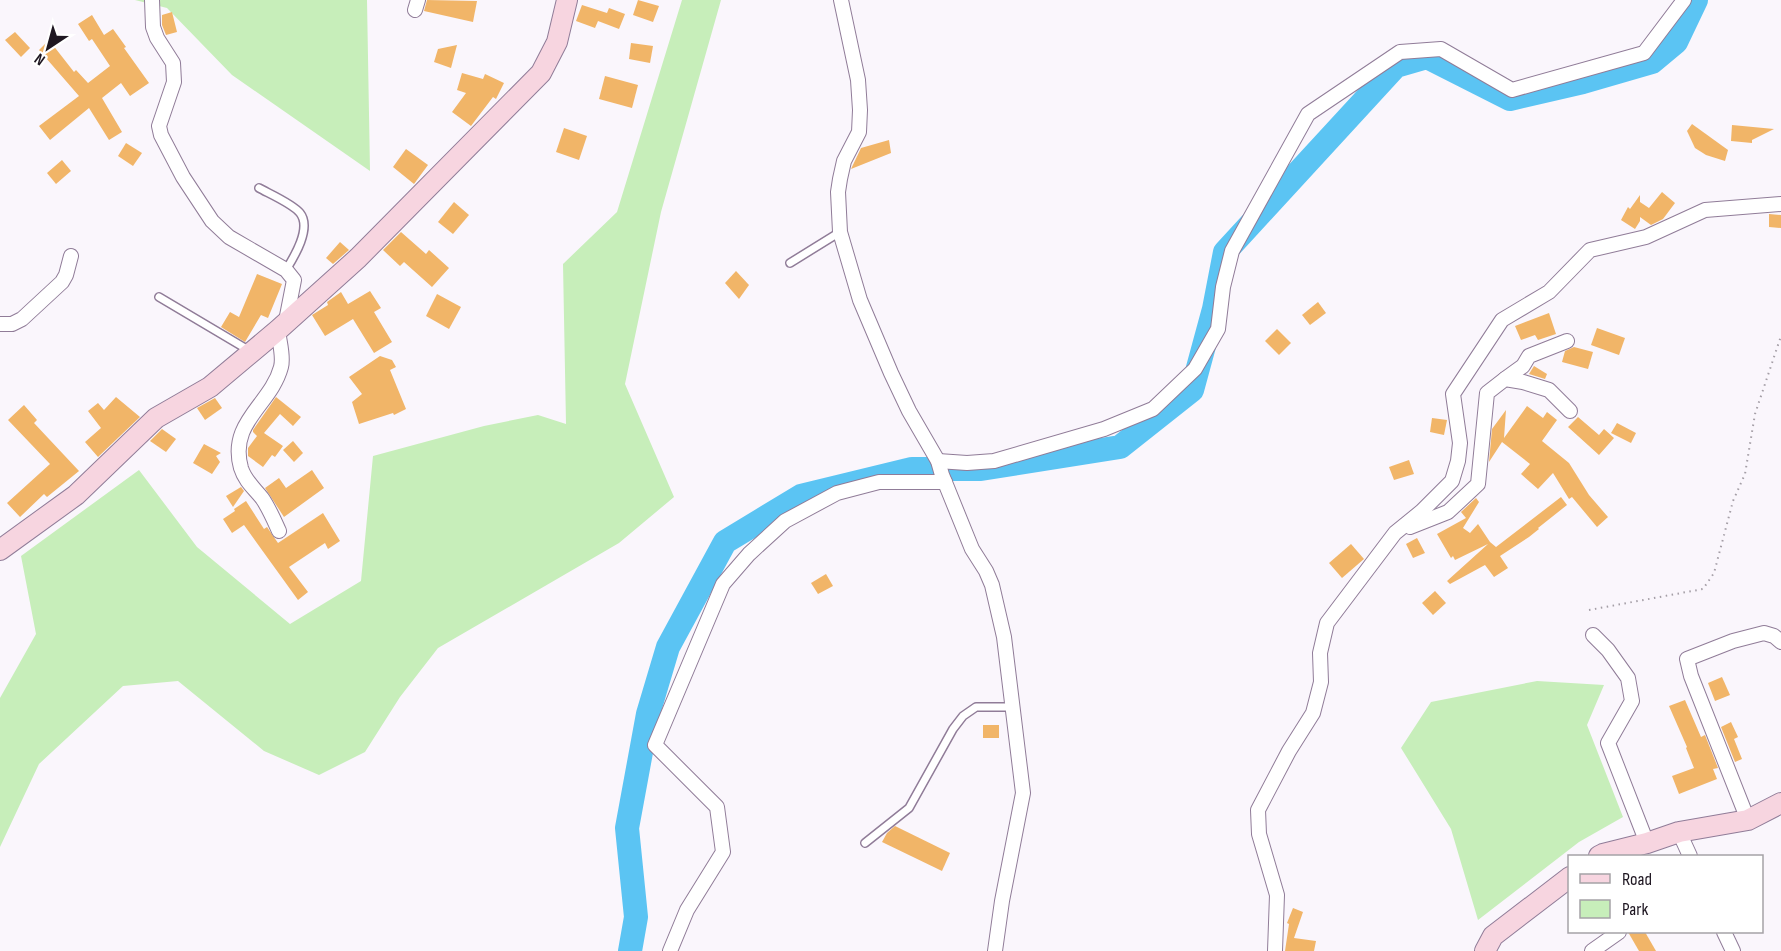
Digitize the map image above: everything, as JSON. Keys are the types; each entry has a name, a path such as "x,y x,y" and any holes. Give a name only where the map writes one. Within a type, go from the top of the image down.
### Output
{"street":[{"path":"152,0 153,27 157,39 173,63 174,82 159,126 161,135 183,177 212,221 229,237 286,270 294,280 282,325 281,367 272,387 246,423 240,438 239,454 243,475 263,500 279,531"},
{"path":"0,550 76,495 156,418 210,387 358,258 541,73 557,42 567,0"},
{"path":"841,0 858,80 860,110 859,132 844,161 840,179 838,192 840,232 860,300 909,411 941,471 972,549 992,585 1004,637 1023,793 1002,901 995,951"},
{"path":"670,951 687,910 723,852 717,807 655,745 723,584 785,521 837,493 879,482 941,471 967,463 994,461 1104,429 1153,409 1195,369 1218,329 1223,287 1232,251 1308,114 1400,52 1441,49 1512,90 1644,53 1684,0"},
{"path":"1275,951 1277,896 1259,834 1258,810 1289,751 1313,713 1321,682 1320,653 1327,622 1395,533 1452,482 1460,443 1453,394 1502,320 1549,292 1590,250 1646,237 1705,210 1781,204"},
{"path":"0,324 12,324 21,319 62,282 71,256"},
{"path":"1395,533 1448,512 1478,484 1487,393 1523,366 1529,356 1567,341"},
{"path":"1505,379 1549,390 1570,411"},
{"path":"1748,820 1691,676 1687,658 1733,641 1764,633 1774,636 1781,642"},
{"path":"1593,635 1608,650 1628,678 1632,701 1608,742 1647,843"},
{"path":"1601,855 1679,832 1748,820 1781,803"},
{"path":"1679,832 1690,855"},
{"path":"1485,951 1493,936 1568,878"},
{"path":"1592,951 1618,933"},
{"path":"1724,933 1733,951"}],"lane":[{"path":"259,188 296,209 304,221 300,245 286,270"},
{"path":"790,262 840,232"},
{"path":"159,297 251,352"},
{"path":"865,843 909,808 953,729 963,716 976,707 1013,707"}],"path":[{"path":"1589,610 1703,589 1714,573 1733,501 1745,474 1755,414 1781,336"}],"green space":[{"path":"135,0 367,0 370,171 232,75 167,8"},
{"path":"682,0 721,0 661,212 625,384 674,497 619,543 438,648 400,697 365,752 319,775 264,751 178,681 123,686 39,764 0,847 0,698 36,634 21,556 139,470 197,547 290,624 361,581 373,456 484,426 538,415 566,424 563,264 617,212"},
{"path":"1537,681 1604,685 1587,725 1623,817 1579,842 1478,920 1451,829 1401,748 1431,702"}],"building":[{"path":"427,0 477,1 473,22 424,11"},
{"path":"638,0 659,6 653,22 633,15"},
{"path":"582,5 607,13 609,8 625,14 619,29 598,21 595,28 576,21"},
{"path":"172,12 177,32 166,35 162,25 162,15"},
{"path":"92,15 104,35 113,29 149,83 130,96 121,83 102,98 122,132 109,140 89,108 50,140 39,126 79,96 39,50 49,40 74,72 76,70 88,83 110,66 92,39 89,41 78,24"},
{"path":"15,32 30,48 21,57 5,40"},
{"path":"631,43 653,46 650,63 629,59"},
{"path":"457,45 451,68 434,62 438,49"},
{"path":"462,73 483,79 485,74 504,83 496,99 493,97 471,126 452,112 466,93 457,90"},
{"path":"605,76 638,85 632,108 599,99"},
{"path":"1692,124 1728,150 1725,161 1706,155 1695,148 1687,131"},
{"path":"1732,125 1774,129 1752,140 1752,143 1731,141"},
{"path":"564,128 587,136 579,160 556,152"},
{"path":"889,140 891,153 851,169 861,148"},
{"path":"126,143 142,153 133,166 118,156"},
{"path":"406,149 428,165 414,184 393,167"},
{"path":"62,160 71,171 56,184 47,173"},
{"path":"1662,192 1675,203 1663,219 1651,225 1640,217 1635,229 1621,220 1628,207 1630,209 1640,195 1640,202 1649,208"},
{"path":"454,202 469,215 453,234 438,222"},
{"path":"1769,214 1781,215 1781,228 1769,227"},
{"path":"401,232 426,254 429,250 449,268 432,287 404,262 400,266 383,250"},
{"path":"340,242 349,250 333,264 326,258"},
{"path":"736,271 749,285 739,299 725,283"},
{"path":"257,274 282,284 268,318 261,315 245,342 221,327 230,312 239,317"},
{"path":"370,291 381,308 374,312 392,342 374,353 353,319 325,336 312,315 328,305 327,302 341,292 348,304"},
{"path":"437,294 461,307 449,329 426,316"},
{"path":"1318,302 1326,313 1310,325 1302,315"},
{"path":"1549,313 1556,334 1538,340 1535,335 1521,340 1515,326"},
{"path":"1597,328 1625,338 1619,355 1591,345"},
{"path":"1277,329 1291,343 1279,355 1265,341"},
{"path":"1574,347 1593,352 1588,369 1562,362 1565,351"},
{"path":"380,356 392,360 396,367 390,370 406,409 394,415 393,413 359,424 352,402 362,394 349,377"},
{"path":"1534,366 1547,374 1545,379 1529,374"},
{"path":"116,397 140,417 98,457 85,442 101,428 88,411 98,403 104,410"},
{"path":"276,397 301,417 293,426 280,414 264,433 283,446 263,467 248,456 248,448 257,436 253,430"},
{"path":"215,398 222,408 205,420 197,408"},
{"path":"24,405 37,420 34,423 79,471 47,497 44,494 20,517 7,503 50,464 8,420"},
{"path":"1527,406 1543,418 1547,412 1557,420 1542,441 1569,463 1589,495 1608,517 1597,527 1572,497 1569,499 1553,473 1538,489 1521,474 1530,464 1502,442 1489,462 1492,429 1506,410 1504,438"},
{"path":"1578,417 1599,435 1604,429 1614,438 1599,455 1568,427"},
{"path":"1432,418 1447,420 1444,435 1430,432"},
{"path":"1617,423 1636,433 1631,443 1611,433"},
{"path":"162,429 176,439 166,452 150,441"},
{"path":"293,441 303,453 294,462 283,450"},
{"path":"204,444 221,453 216,456 220,462 212,474 193,463"},
{"path":"1409,460 1414,474 1394,480 1389,467"},
{"path":"312,470 324,488 284,517 265,488 279,478 286,488"},
{"path":"241,487 244,491 233,507 226,496"},
{"path":"1561,497 1567,505 1529,537 1500,556 1508,568 1494,577 1485,565 1450,584 1447,581 1488,544 1455,560 1453,556 1451,558 1437,534 1466,518 1461,512 1476,498 1479,502 1463,528 1470,533 1478,524 1496,547"},
{"path":"246,501 264,529 267,527 278,543 323,513 340,541 328,549 325,543 289,567 308,592 298,600 244,525 232,533 223,519"},
{"path":"1417,538 1425,553 1413,558 1406,544"},
{"path":"1351,544 1364,559 1342,578 1329,563"},
{"path":"826,574 833,586 818,594 811,583"},
{"path":"1435,591 1446,603 1433,615 1422,603"},
{"path":"1722,677 1730,695 1715,701 1708,683"},
{"path":"1685,700 1701,737 1705,735 1718,768 1713,769 1717,779 1679,794 1672,776 1694,768 1669,706"},
{"path":"1731,722 1738,737 1734,739 1742,759 1735,762 1721,727"},
{"path":"983,725 999,725 999,738 983,738"},
{"path":"895,826 950,853 942,871 882,842"},
{"path":"1293,908 1303,912 1294,938 1316,941 1314,951 1285,951 1289,924 1287,923"},
{"path":"1629,933 1646,933 1656,951 1639,951"}],"waterway":[{"path":"630,951 636,917 627,828 648,714 668,647 725,542 801,496 912,469 981,469 1120,447 1192,390 1214,309 1225,252 1396,66 1427,57 1510,99 1583,82 1652,62 1676,42 1696,0"}]}
